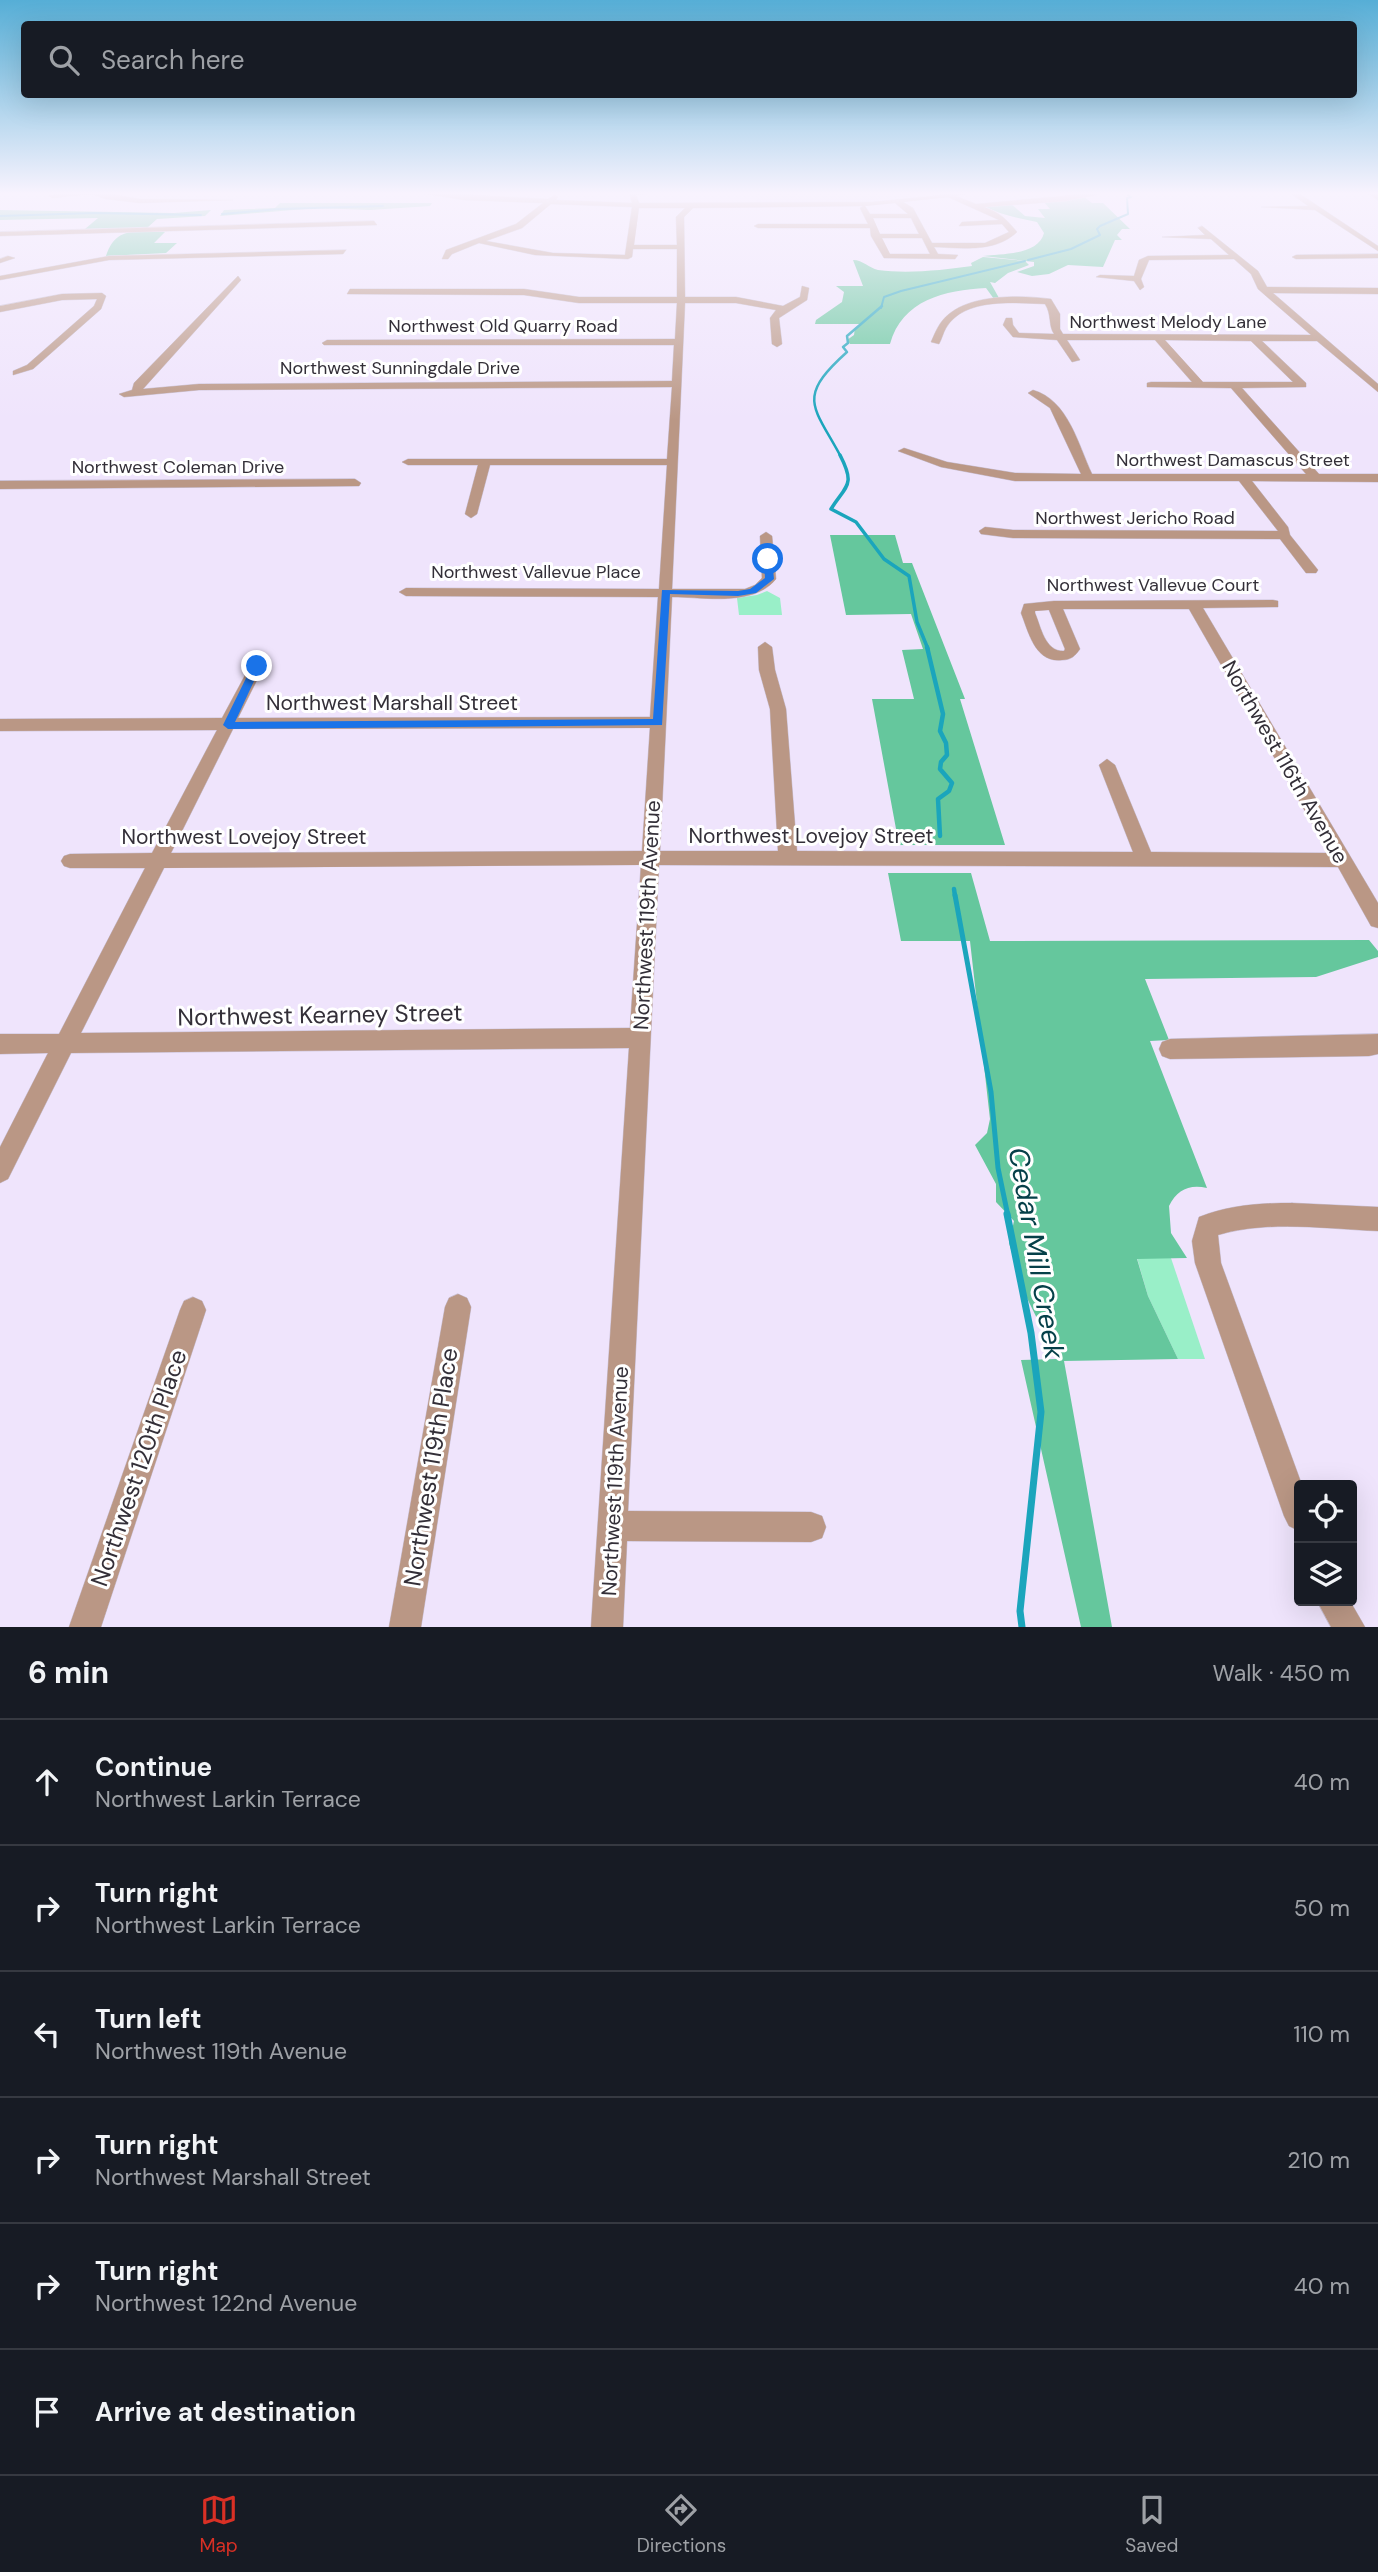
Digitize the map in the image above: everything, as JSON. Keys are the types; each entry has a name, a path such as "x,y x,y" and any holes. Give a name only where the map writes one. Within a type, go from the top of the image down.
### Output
{"street":[{"path":"0,278 51,268"},
{"name":"Northwest 119th Avenue","path":"607,1627 680,342 681,268"},
{"path":"1100,277 1138,283 1141,268"},
{"path":"1248,268 1265,290 1378,389"},
{"path":"137,392 138,385 238,278"},
{"path":"777,344 773,321 784,309 804,298 805,288"},
{"path":"1265,290 1378,291"},
{"path":"350,292 524,292 579,300 742,300 784,309"},
{"path":"0,309 62,297 102,296 98,307 30,367 4,377"},
{"path":"936,342 940,328 970,306 997,301 1048,301 1056,314 1054,326 1075,360"},
{"name":"Northwest Melody Lane","path":"1009,320 1012,338 1319,338"},
{"path":"1151,385 1296,386 1302,383 1255,338"},
{"path":"1159,339 1199,385"},
{"name":"Northwest Old Quarry Road","path":"327,343 680,342"},
{"name":"Northwest Sunningdale Drive","path":"124,394 199,387 677,384"},
{"path":"1234,385 1316,478"},
{"name":"Northwest Damascus Street","path":"1033,393 1045,398 1055,407 1088,477"},
{"name":"Northwest Damascus Street","path":"904,451 945,466 999,475 1378,478"},
{"path":"408,462 673,462"},
{"path":"471,514 485,462"},
{"name":"Northwest Jericho Road","path":"1243,478 1311,570"},
{"name":"Northwest Coleman Drive","path":"0,485 355,483"},
{"name":"Northwest Jericho Road","path":"985,531 1041,535 1284,535"},
{"name":"Northwest Vallevue Place","path":"406,592 738,593 760,588 769,579 766,536"},
{"name":"Northwest 116th Avenue","path":"1193,604 1378,920"},
{"name":"Northwest Vallevue Court","path":"1054,605 1073,649 1065,656 1051,654 1042,647 1027,610 1033,605 1273,604"},
{"path":"765,648 767,670 778,709 788,859"},
{"path":"0,1171 257,666"},
{"name":"Northwest Marshall Street","path":"0,725 658,722"},
{"path":"1107,765 1144,858"},
{"name":"Northwest Lovejoy Street","path":"70,861 650,858 1342,860"},
{"name":"Northwest Kearney Street","path":"0,1044 640,1038"},
{"path":"1170,1049 1378,1044"},
{"path":"1294,1502 1208,1264 1204,1241 1208,1226 1225,1219 1247,1217 1378,1219"},
{"name":"Northwest 119th Place","path":"405,1627 458,1307"},
{"name":"Northwest 120th Place","path":"85,1627 193,1310"},
{"path":"613,1526 811,1527"},
{"path":"1335,1606 1349,1627"}],"green space":[{"path":"856,268 913,272 1021,268 1008,273 995,283 990,282 999,298 994,299 986,288 955,291 927,300 904,317 890,344 850,344 847,340 854,335 855,328 862,324 815,324 816,320 842,302 844,292 836,286 863,286"},
{"path":"1029,268 1062,268 1049,274 1032,276 1017,272"},
{"path":"830,535 895,535 903,563 912,563 965,699 960,699 1005,845 899,845 872,699 914,699 902,650 923,649 911,614 846,615"},
{"path":"767,591 780,598 782,615 739,615 737,598"},
{"path":"888,873 971,873 990,941 1369,940 1378,951 1378,957 1316,977 1145,979 1169,1040 1150,1041 1207,1188 1184,1190 1169,1206 1171,1233 1187,1258 1137,1259 1148,1296 1178,1359 1064,1361 1112,1627 1081,1627 1021,1360 1057,1359 1023,1290 1009,1243 1014,1221 996,1202 996,1184 975,1145 987,1133 990,1119 970,941 901,941"},
{"path":"1137,1258 1171,1258 1205,1359 1178,1359 1148,1296"}],"waterway":[{"name":"Cedar Mill Creek","path":"881,307 884,297 901,291 996,268"},
{"name":"Cedar Mill Creek","path":"841,457 817,413 815,392 821,380 847,352 843,347 848,343 847,336 881,307"},
{"name":"Cedar Mill Creek","path":"841,457 847,473 847,485 831,509 856,522 884,559 909,576 917,622 928,649"},
{"name":"Cedar Mill Creek","path":"927,647 943,714 940,731 946,743 947,755 941,762 940,769 952,783 949,791 938,799 940,836"},
{"name":"Cedar Mill Creek","path":"954,889 955,896"},
{"name":"Cedar Mill Creek","path":"955,895 991,1092 998,1168 1008,1216"},
{"name":"Cedar Mill Creek","path":"1007,1214 1031,1333 1041,1412 1020,1611 1022,1627"}],"route":[{"path":"257,666 228,725 658,722 665,592 746,593 766,584 770,573 768,559"}]}
